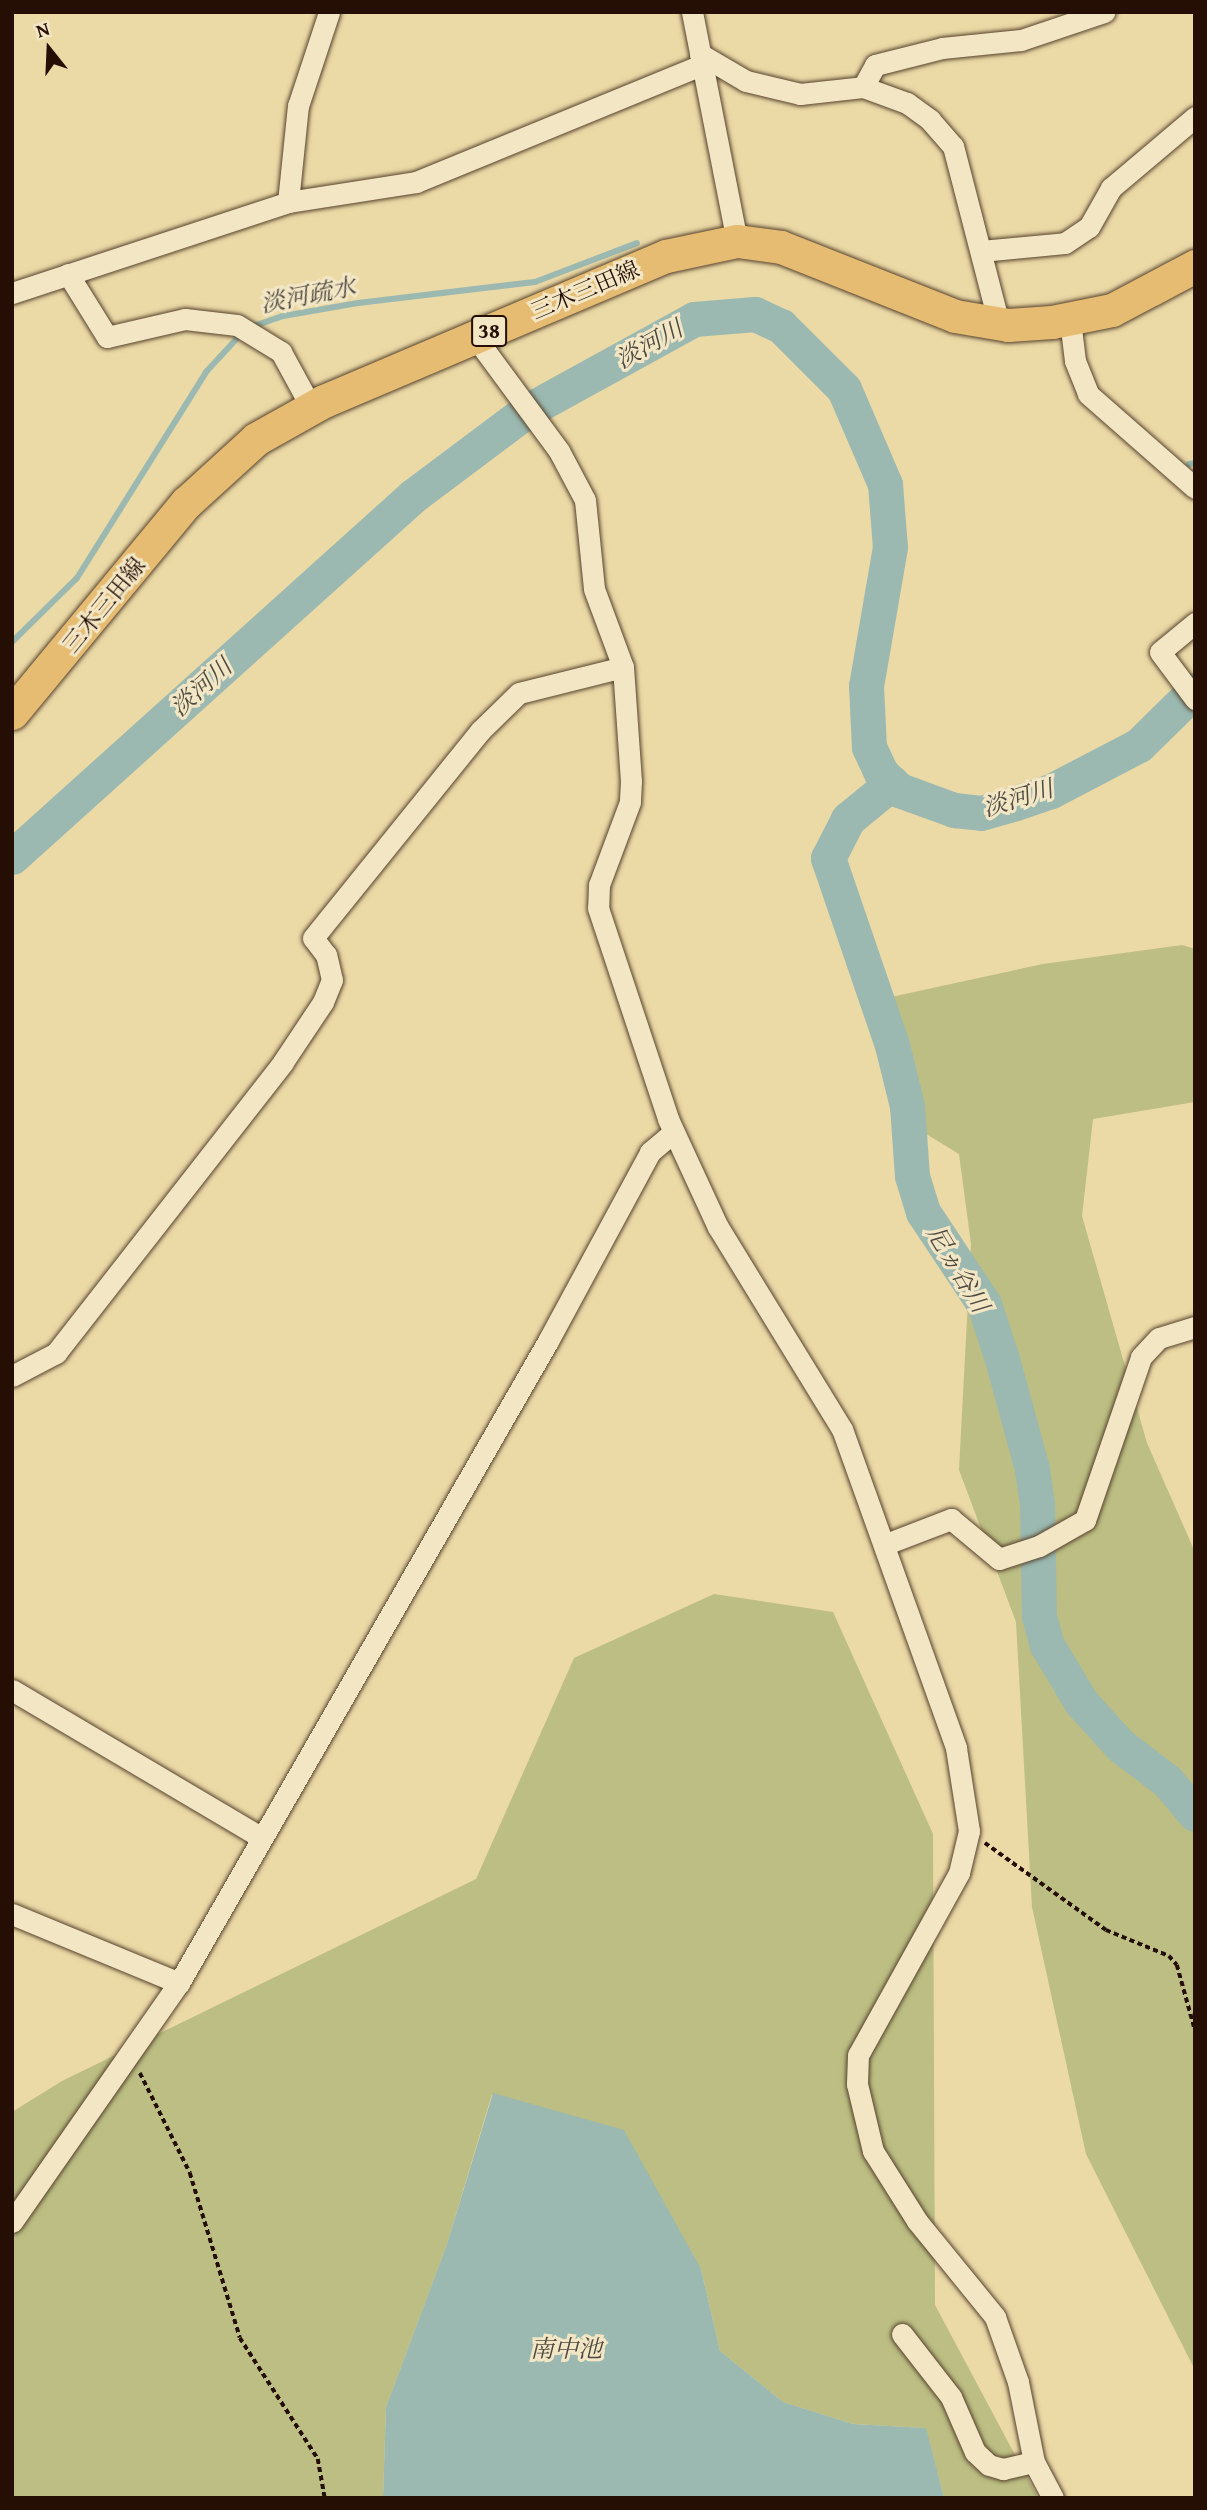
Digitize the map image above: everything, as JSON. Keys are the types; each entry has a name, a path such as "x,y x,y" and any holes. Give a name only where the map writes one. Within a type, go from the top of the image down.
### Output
{"main road":[{"name":"三木三田線","path":"12,713 205,481 256,439 311,407 484,350 666,256 737,241 793,250 955,316 999,324 1075,319 1120,308 1195,266"}],"street":[{"path":"288,202 298,106 328,12"},
{"path":"692,12 737,241"},
{"path":"863,87 875,65 942,48 1021,40 1104,12"},
{"path":"12,293 288,202 416,182 701,59 746,81 800,94 863,87 907,103 953,146 999,324"},
{"path":"981,251 1065,243 1089,227 1111,188 1195,117"},
{"path":"68,274 107,337 185,319 244,331 281,352 311,407"},
{"path":"1075,319 1075,361 1088,394 1195,488"},
{"path":"484,350 550,439 584,495 594,589 623,667 632,791 599,885 598,908 673,1133 718,1227 842,1429 886,1544 956,1748 969,1831 959,1873 858,2055 857,2084 873,2151 917,2221 995,2318 1018,2382 1034,2462 1053,2498"},
{"path":"1195,623 1160,652 1195,699"},
{"path":"12,1377 56,1353 283,1062 323,1002 332,980 326,955 313,938 480,731 519,693 623,667"},
{"path":"12,2222 179,1983 548,1341 650,1152 673,1133"},
{"path":"886,1544 951,1519 999,1559 1039,1546 1085,1520 1141,1357 1159,1338 1195,1327"},
{"path":"12,1690 261,1837"},
{"path":"12,1914 179,1983"},
{"path":"902,2334 951,2398 975,2452 989,2465 1003,2469 1034,2462"}],"path":[{"path":"969,1831 1042,1888 1106,1930 1169,1956 1177,1965 1195,2030"},
{"path":"131,2055 190,2173 240,2338 318,2459 325,2498"}],"green space":[{"path":"1182,945 1195,949 1195,1102 1093,1119 1082,1216 1147,1443 1195,1552 1195,2370 1086,2154 1032,1907 1016,1622 959,1470 971,1244 959,1154 895,1115 891,997 1043,964"},
{"path":"714,1594 833,1612 933,1834 935,2305 1038,2498 944,2498 925,2428 853,2424 783,2402 720,2351 701,2269 492,2094 447,2244 386,2407 383,2498 12,2498 12,2112 62,2081 476,1879 574,1658"}],"water":[{"name":"南中池","path":"493,2093 624,2130 701,2269 720,2351 783,2402 853,2424 926,2428 944,2498 383,2498 386,2407 447,2244"}],"waterway":[{"name":"淡河疏水","path":"251,327 283,316 358,303 535,282 637,243"},
{"name":"淡河川","path":"12,857 413,496 525,412 694,319 755,314 781,326 844,389 885,484 890,547 866,686 869,747 881,773 899,790 954,810 981,813 1016,803 1051,791 1139,745 1195,690"},
{"name":"淡河疏水","path":"12,642 77,578 206,372 242,333"},
{"name":"淡河疏水","path":"1189,464 1195,463"},
{"name":"尼ヵ谷川","path":"892,783 848,819 828,858 892,1045 907,1106 912,1176 923,1212 984,1304 1002,1359 1032,1469 1037,1503 1039,1616 1047,1645 1081,1702 1120,1745 1167,1781 1195,1814"}]}
